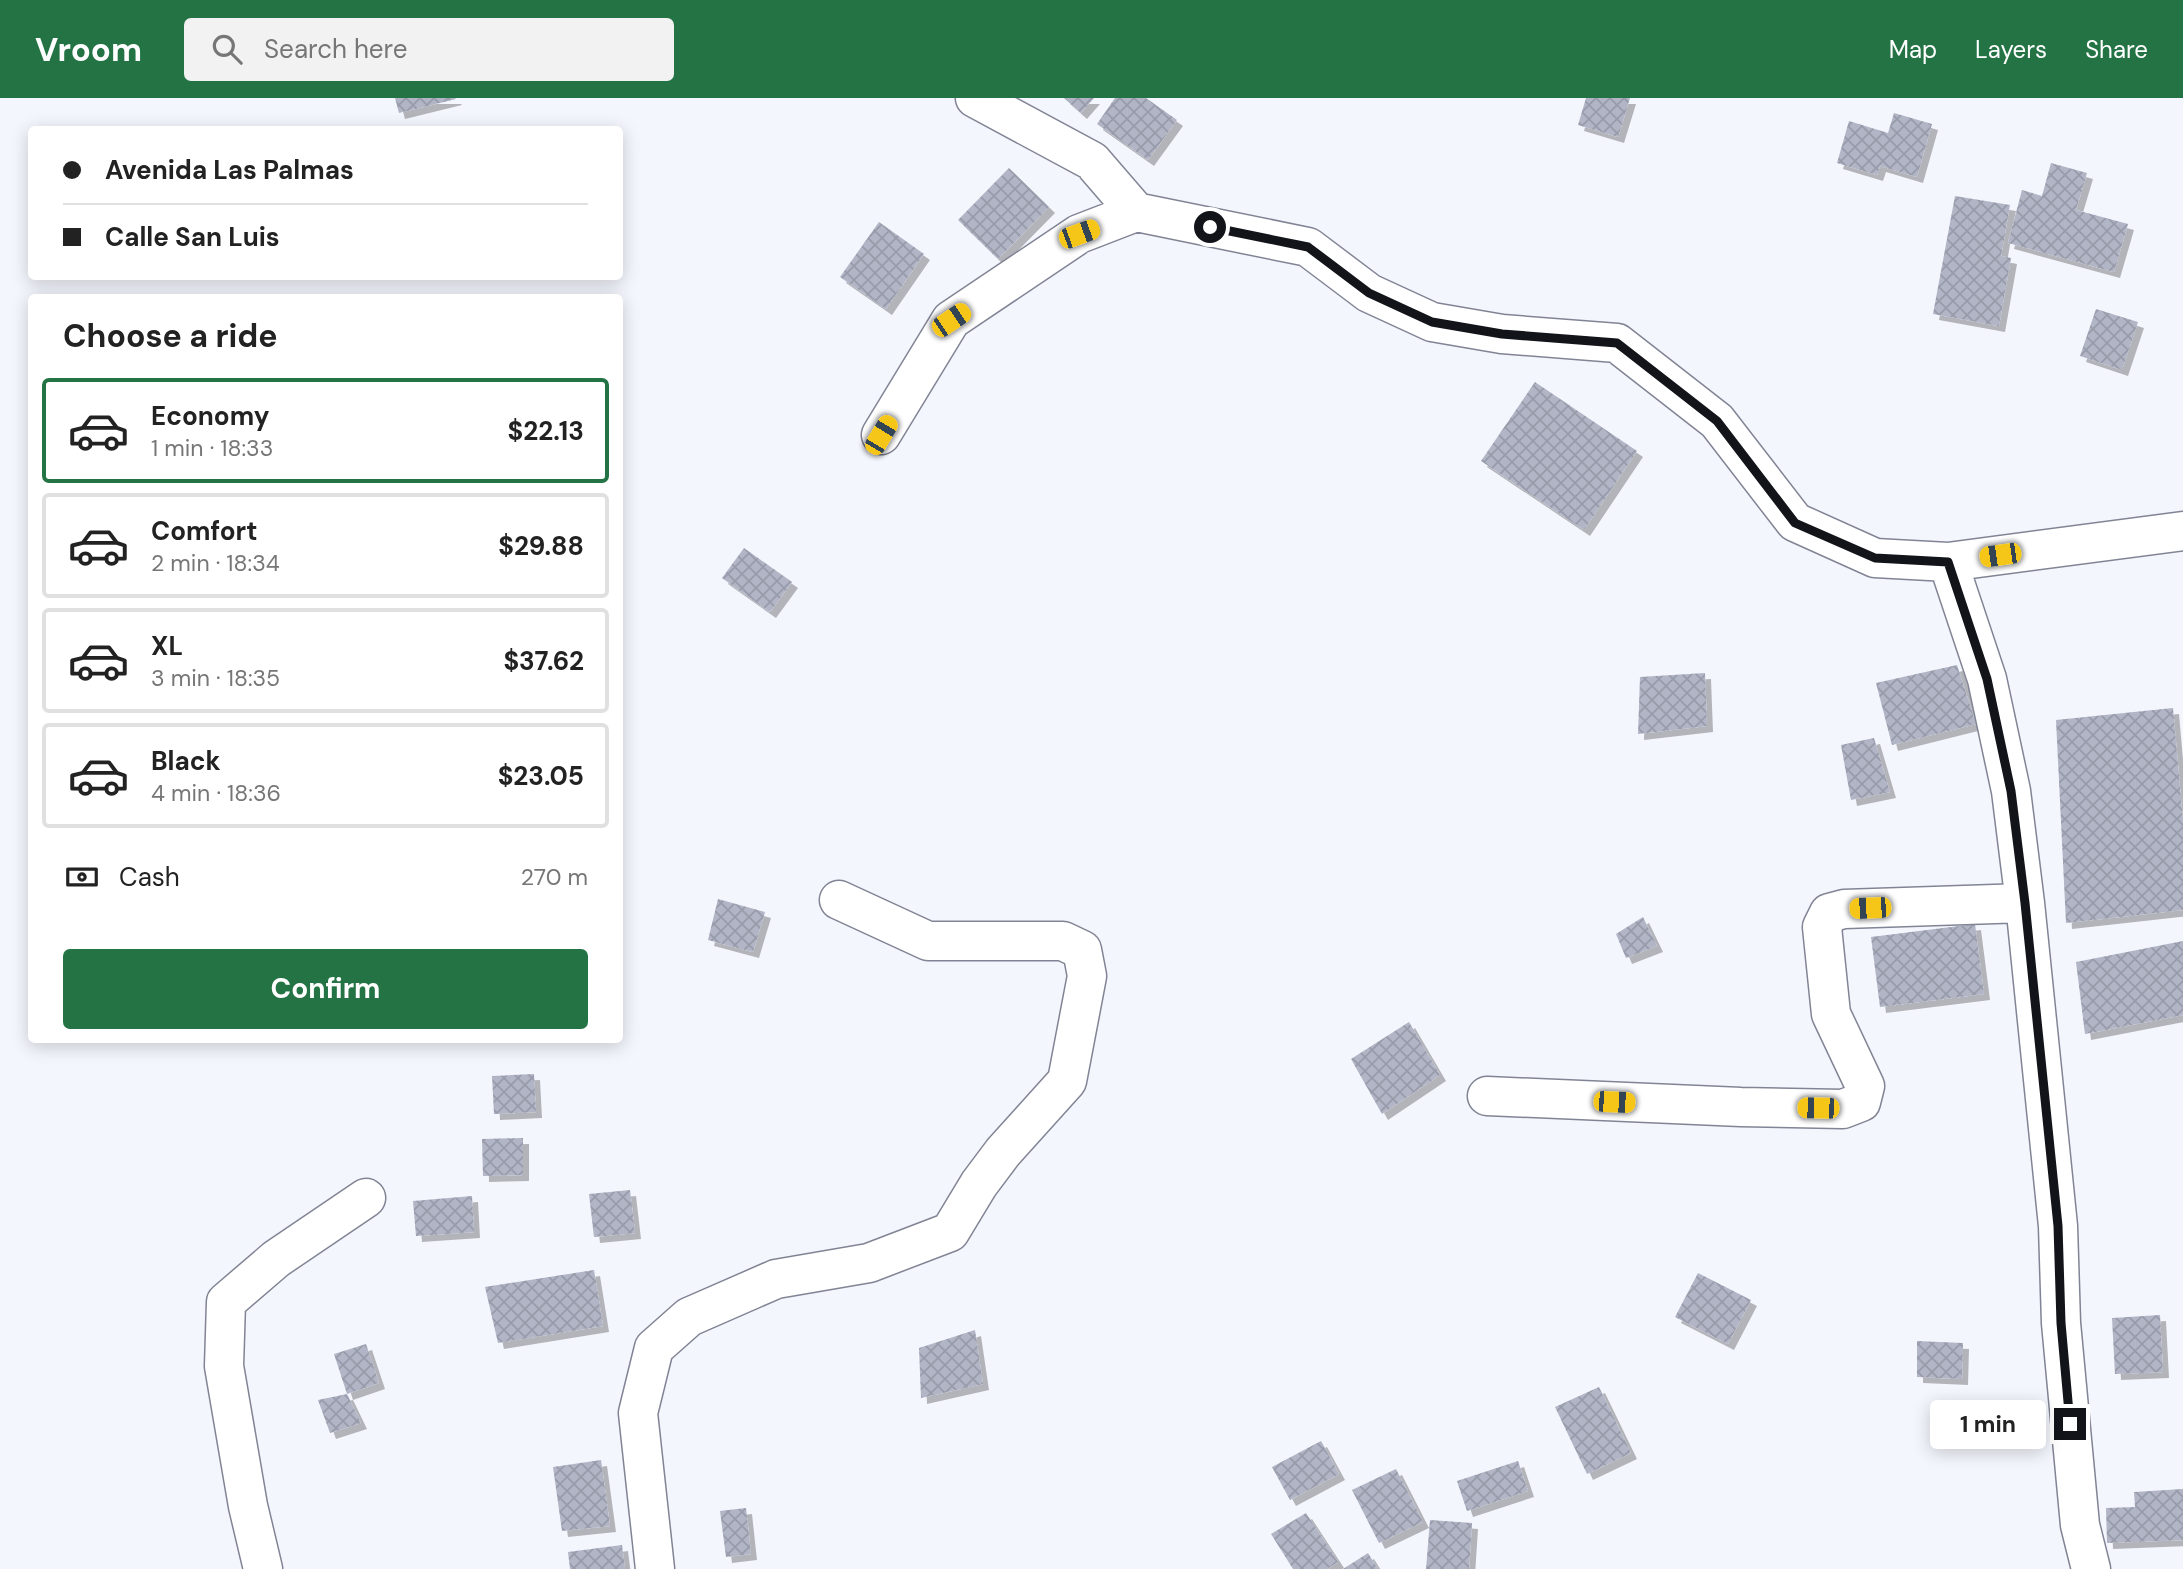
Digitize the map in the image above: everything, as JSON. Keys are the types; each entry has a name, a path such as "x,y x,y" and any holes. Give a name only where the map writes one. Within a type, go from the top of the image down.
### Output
{"street":[{"path":"975,98 1092,161 1136,212"},
{"path":"881,435 951,320 1079,234 1136,212 1308,247 1369,293 1432,322 1502,334 1617,343 1717,421 1795,523 1875,558 1948,562 2183,531"},
{"path":"1948,562 1990,692 2011,791 2058,1226 2061,1323 2080,1525 2091,1569"},
{"path":"655,1569 638,1413 654,1348 689,1317 776,1279 869,1262 950,1232 979,1184 1003,1152 1067,1081 1087,976 1082,950 1063,941 928,941 839,900"},
{"path":"1487,1096 1741,1107 1843,1108 1861,1102 1865,1086 1831,1014 1822,927 1829,913 1844,909 2025,903"},
{"path":"263,1569 248,1506 224,1366 226,1302 276,1259 366,1198"}],"building":[{"path":"395,98 455,98 456,99 399,113"},
{"path":"1064,98 1094,98 1081,113"},
{"path":"1115,98 1146,98 1177,120 1148,160 1097,124"},
{"path":"1586,98 1630,98 1618,137 1578,125"},
{"path":"1894,113 1932,124 1917,177 1880,166 1877,175 1837,163 1849,121 1888,133"},
{"path":"2051,163 2087,173 2076,210 2128,224 2114,272 2008,243 2022,190 2042,196"},
{"path":"1009,168 1049,207 998,259 958,220"},
{"path":"1955,196 2010,205 2001,256 2011,258 1999,326 1933,314"},
{"path":"879,222 924,254 886,309 840,277"},
{"path":"2096,309 2138,322 2122,370 2080,356"},
{"path":"1535,382 1637,451 1584,530 1481,461"},
{"path":"744,548 792,582 770,612 722,578"},
{"path":"1957,665 1976,724 1892,745 1876,683"},
{"path":"1705,673 1707,726 1638,734 1640,677"},
{"path":"2173,708 2183,822 2183,910 2066,923 2056,720"},
{"path":"1874,738 1890,792 1851,800 1841,745"},
{"path":"718,899 765,912 753,952 708,940"},
{"path":"1643,917 1657,946 1626,958 1616,934"},
{"path":"1975,924 1984,994 1880,1007 1871,937"},
{"path":"2183,941 2183,1015 2085,1034 2076,962"},
{"path":"1409,1022 1440,1075 1382,1114 1351,1059"},
{"path":"534,1074 536,1112 494,1114 492,1076"},
{"path":"523,1138 523,1175 483,1176 482,1139"},
{"path":"630,1190 635,1233 594,1237 589,1194"},
{"path":"472,1196 474,1232 416,1236 413,1201"},
{"path":"594,1270 603,1326 498,1343 485,1287"},
{"path":"1698,1273 1751,1300 1728,1344 1675,1317"},
{"path":"2160,1315 2163,1372 2115,1374 2112,1318"},
{"path":"975,1330 983,1384 921,1398 919,1348"},
{"path":"1917,1341 1963,1343 1962,1379 1917,1377"},
{"path":"366,1344 379,1383 347,1394 334,1354"},
{"path":"1599,1387 1631,1453 1587,1474 1555,1407"},
{"path":"347,1394 361,1423 330,1433 318,1400"},
{"path":"1321,1441 1339,1474 1290,1500 1272,1467"},
{"path":"601,1460 610,1526 562,1531 553,1467"},
{"path":"1518,1461 1528,1491 1467,1511 1457,1481"},
{"path":"1396,1469 1423,1522 1379,1543 1352,1490"},
{"path":"2183,1489 2183,1540 2107,1543 2106,1508 2135,1507 2134,1492"},
{"path":"746,1508 751,1554 726,1557 720,1511"},
{"path":"1306,1513 1338,1562 1327,1569 1293,1569 1271,1534"},
{"path":"1430,1520 1472,1523 1469,1569 1426,1569"},
{"path":"622,1545 625,1569 570,1569 568,1552"},
{"path":"1368,1553 1378,1569 1343,1569"}],"route":[{"path":"1210,227 1308,247 1369,293 1432,322 1502,334 1617,343 1717,421 1795,523 1875,558 1948,562 1987,679 2011,791 2058,1226 2061,1323 2070,1424"}]}
